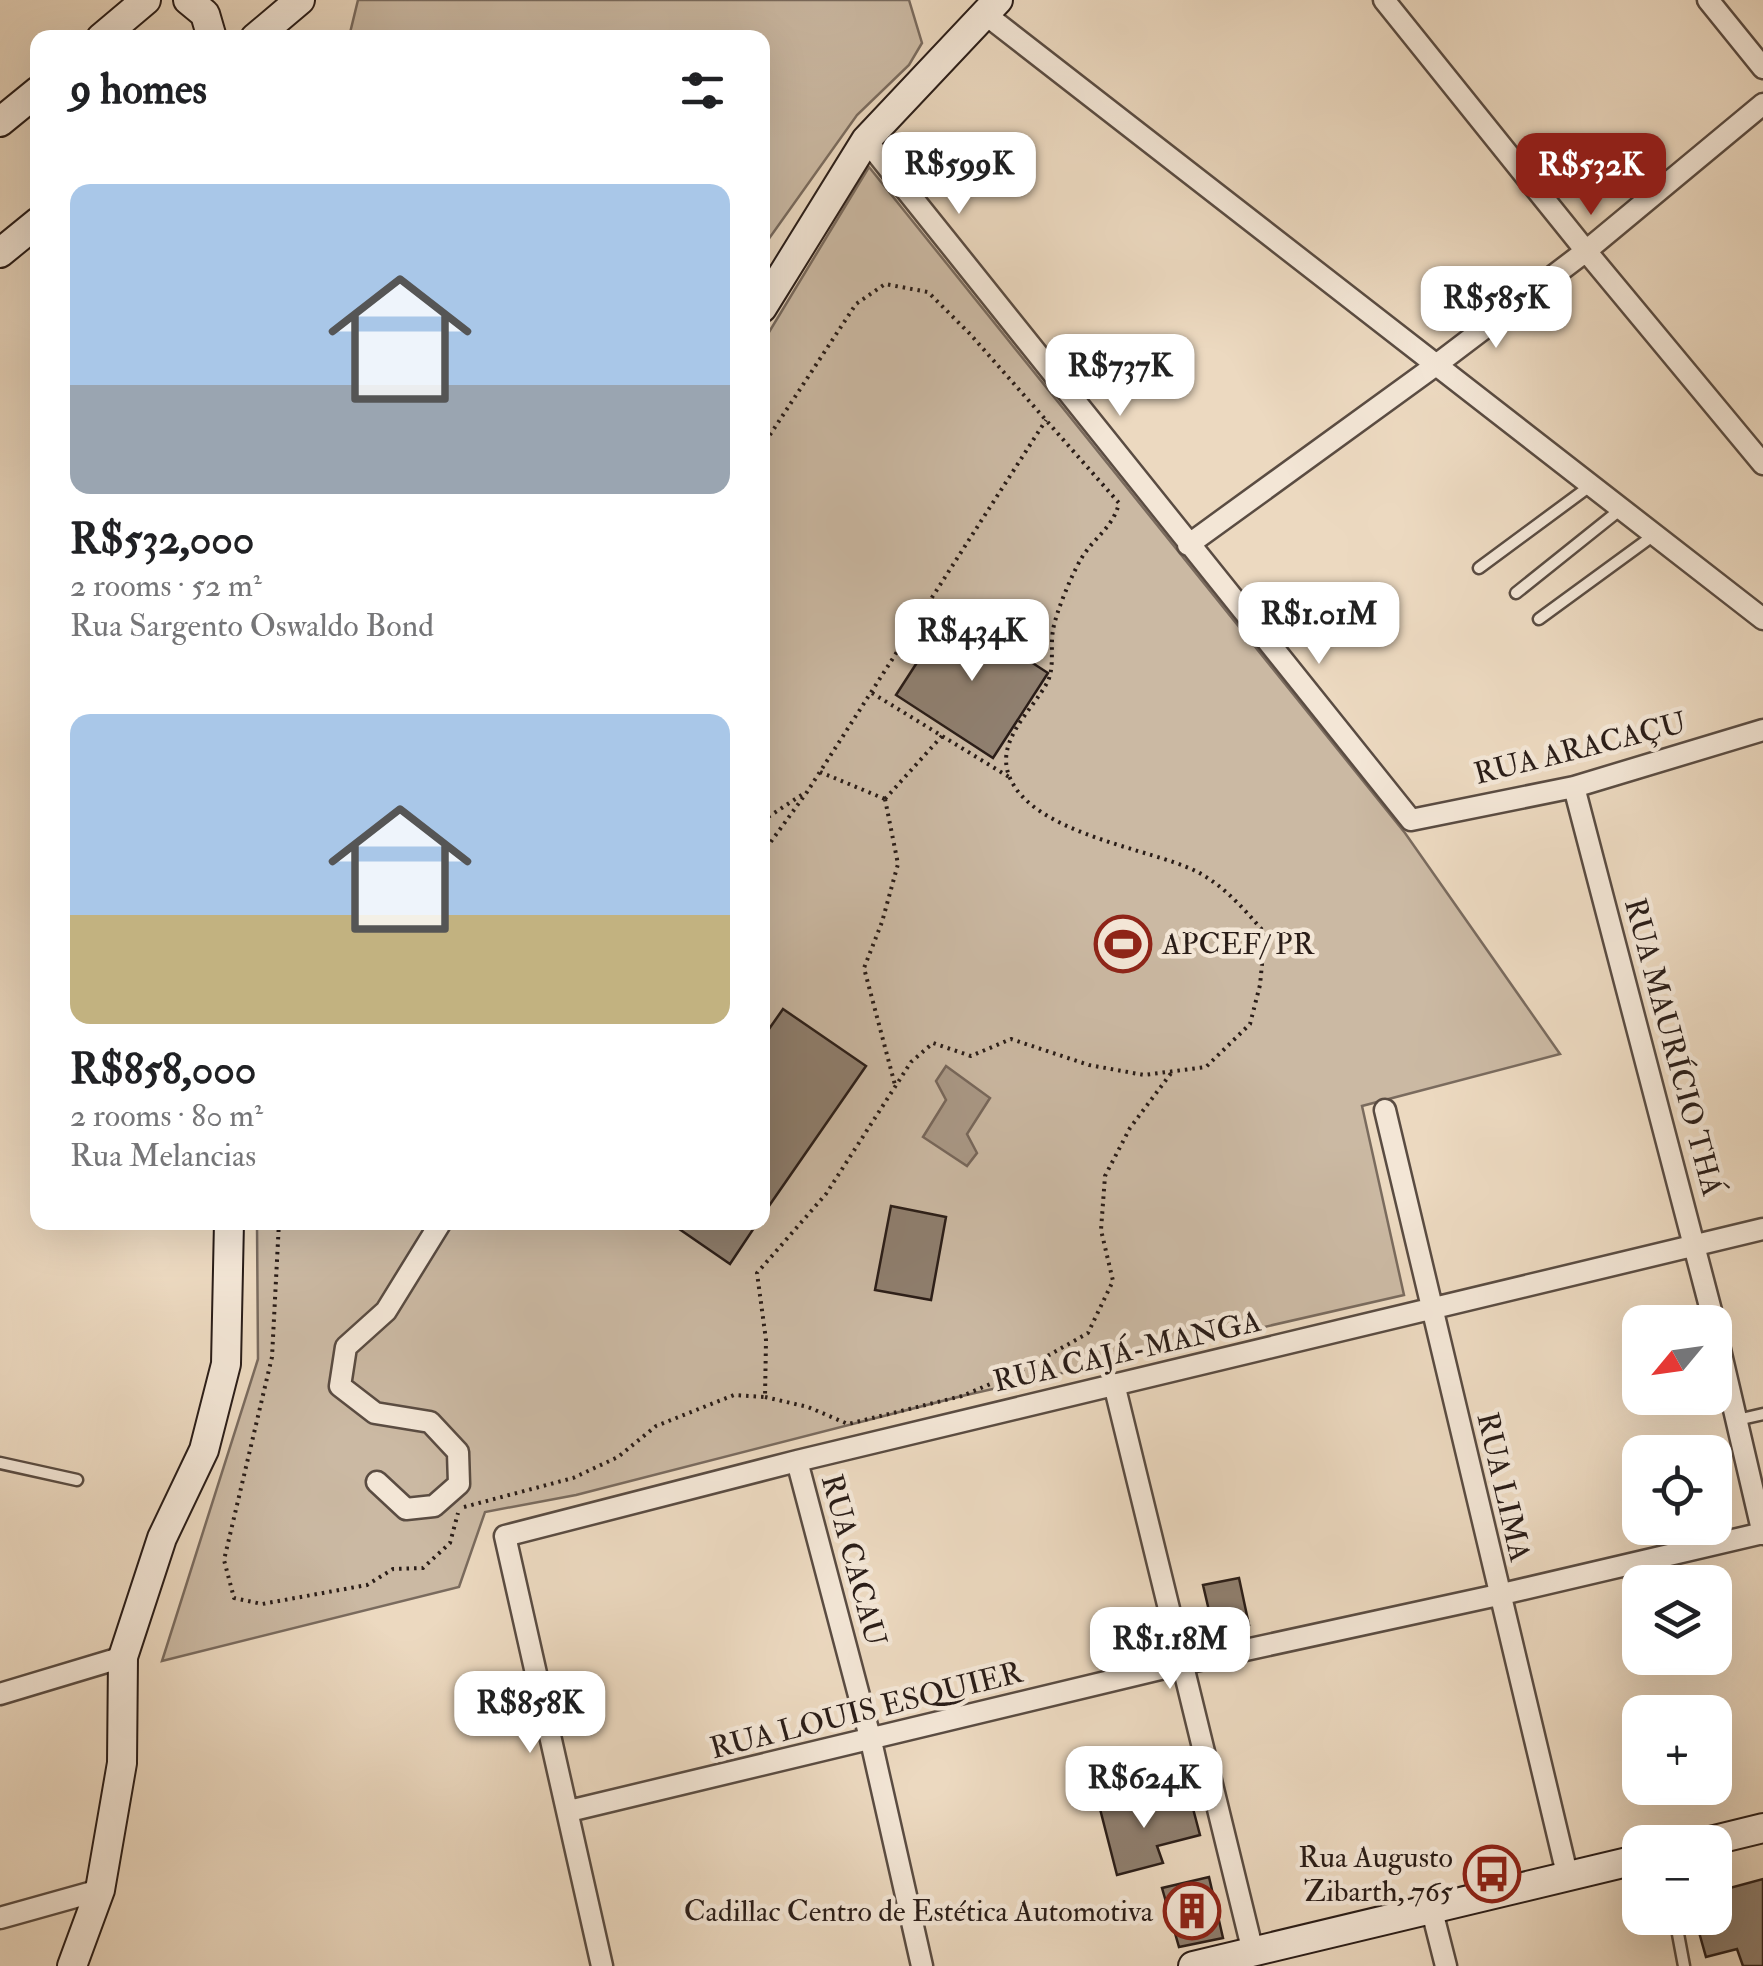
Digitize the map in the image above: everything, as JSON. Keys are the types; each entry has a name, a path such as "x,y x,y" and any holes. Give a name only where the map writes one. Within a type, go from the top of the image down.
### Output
{"street":[{"path":"188,0 204,14 209,30"},
{"path":"264,30 300,0"},
{"path":"1384,0 1763,464"},
{"path":"1708,0 1763,68"},
{"path":"111,30 146,1"},
{"path":"770,295 866,140 992,7 1436,365 1763,619"},
{"path":"0,122 30,97"},
{"path":"866,140 1188,546 1586,252 1763,104"},
{"path":"0,252 30,228"},
{"name":"RUA ARACAÇU","path":"1188,546 1411,820 1574,787 1763,730"},
{"name":"RUA MAURÍCIO THÁ","path":"1574,787 1709,1305"},
{"name":"RUA LIMA","path":"1385,1110 1568,1878"},
{"name":"RUA CAJÁ-MANGA","path":"569,1811 505,1536 797,1461 1763,1228"},
{"path":"72,1966 100,1890 122,1763 123,1657 162,1538 204,1450 226,1364 229,1230"},
{"path":"378,1482 406,1509 434,1506 460,1484 458,1452 430,1422 375,1413 340,1386 346,1347 386,1311 436,1230"},
{"path":"1114,1384 1252,1952"},
{"name":"RUA MAURÍCIO THÁ","path":"1732,1403 1763,1534"},
{"name":"RUA CACAU","path":"797,1461 871,1741 922,1966"},
{"name":"RUA LOUIS ESQUIER","path":"569,1811 1181,1664 1763,1534"},
{"path":"0,1694 123,1657"},
{"path":"569,1811 602,1966"},
{"path":"1732,1836 1763,1828"},
{"path":"1193,1966 1622,1864"},
{"path":"0,1918 100,1890"},
{"path":"1432,1911 1446,1966"}],"lane":[{"path":"1478,568 1591,485"},
{"path":"1516,593 1621,508"},
{"path":"1539,619 1654,535"},
{"path":"1736,1420 1763,1414"},
{"path":"0,1463 77,1480"},
{"path":"1678,1935 1684,1966"}],"path":[{"path":"770,435 856,304 885,284 928,292 1119,503 1115,520 1082,558 1053,627 1050,678 1006,746 1009,776"},
{"path":"770,843 807,792 1046,420"},
{"path":"764,1397 766,1340 757,1273 826,1194 911,1062 933,1042 972,1056 1011,1039 1089,1065 1144,1075 1206,1068 1250,1024 1260,985 1266,933 1227,890 1185,866 1079,832 1026,801 1009,776 871,692"},
{"path":"885,800 942,736"},
{"path":"820,772 885,800"},
{"path":"770,816 807,792"},
{"path":"885,800 898,864 864,968 895,1085"},
{"path":"279,1230 272,1357 224,1560 234,1598 262,1604 367,1584 393,1569 424,1568 450,1543 460,1508 574,1478 618,1457 656,1426 734,1395 808,1407 848,1424 962,1396 1020,1371 1088,1334 1113,1281 1101,1230 1105,1176 1130,1128 1173,1072"}],"shaded area":[{"path":"358,0 909,0 922,43 909,65 857,115 770,237 770,30 351,30"},
{"name":"APCEF/ PR","path":"869,167 1405,833 1560,1054 1362,1106 1404,1295 962,1396 576,1495 485,1512 459,1587 162,1661 258,1359 257,1230 770,1230 770,330"},
{"path":"946,1066 990,1098 967,1134 977,1153 967,1166 923,1137 946,1100 936,1081"}],"building":[{"path":"951,610 1048,673 993,758 896,695"},
{"path":"783,1009 866,1066 770,1204 770,1028"},
{"path":"891,1206 946,1217 931,1300 875,1290"},
{"path":"681,1230 753,1230 730,1264"},
{"path":"1239,1578 1249,1625 1214,1632 1203,1585"},
{"path":"1144,1795 1147,1812 1191,1801 1200,1835 1157,1846 1163,1863 1117,1875 1099,1805"},
{"name":"Cadillac Centro de Estética Automotiva","path":"1209,1877 1223,1938 1179,1947 1162,1888"},
{"path":"1763,1879 1763,1966 1743,1966 1737,1949 1706,1957 1700,1935 1732,1935 1732,1887"}],"place":[{"name":"APCEF/ PR","path":"1123,944"},
{"name":"Rua Augusto Zibarth, 765","path":"1492,1874"},
{"name":"Cadillac Centro de Estética Automotiva","path":"1192,1911"}]}
